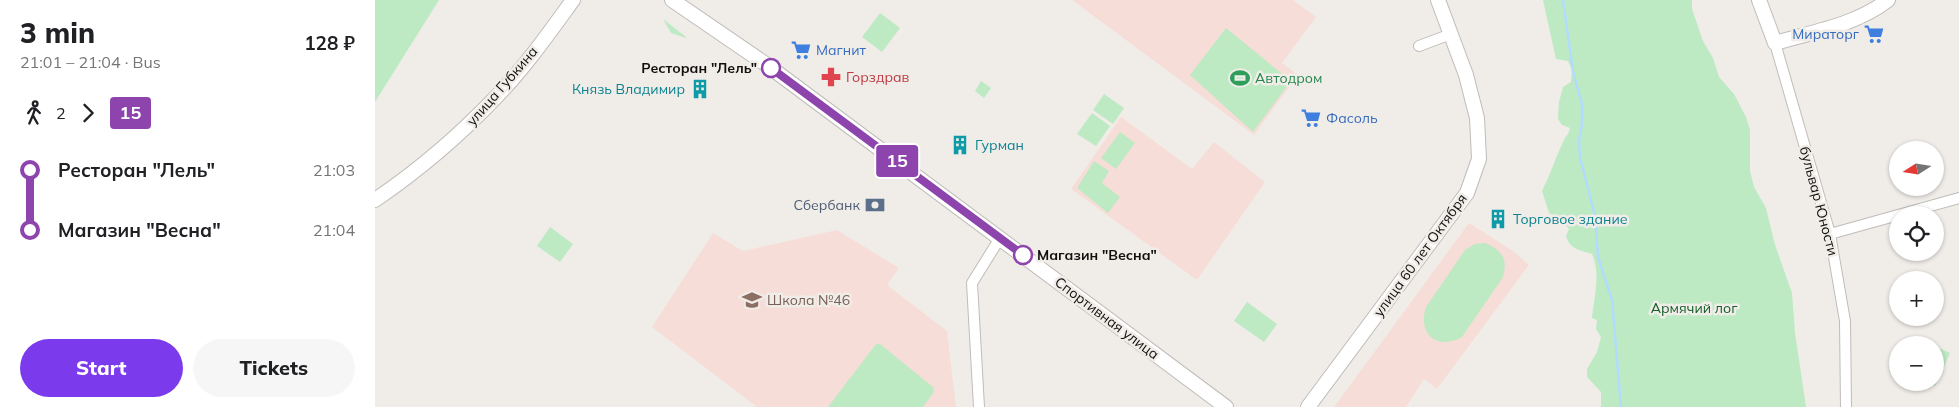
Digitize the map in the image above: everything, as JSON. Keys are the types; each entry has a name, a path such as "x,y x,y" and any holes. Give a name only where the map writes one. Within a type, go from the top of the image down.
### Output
{"street":[{"name":"улица Губкина","path":"375,200 407,177 474,119 498,95 573,0"},
{"name":"Спортивная улица","path":"672,0 767,65 1227,407"},
{"name":"улица 60 лет Октября","path":"1308,407 1467,193 1479,159 1477,118 1466,75 1438,0"},
{"name":"бульвар Юности","path":"1759,0 1775,43 1830,234 1845,321 1847,407"},
{"path":"1775,43 1851,20 1879,7 1888,0"},
{"path":"1419,46 1451,34"},
{"path":"1830,234 1959,198"},
{"path":"979,407 972,283 1000,238"}],"shaded area":[{"path":"1072,0 1293,0 1316,17 1282,63 1298,75 1254,135"},
{"path":"1121,117 1192,169 1214,142 1265,182 1197,280 1071,189"},
{"path":"1469,223 1513,251 1529,265 1437,389 1424,379 1406,407 1334,407"},
{"path":"837,230 899,268 887,285 947,331 956,407 757,407 652,327 713,233 743,251"}],"green space":[{"path":"375,0 439,0 375,102"},
{"name":"Армячий лог","path":"1543,0 1692,0 1692,9 1703,41 1713,58 1719,77 1734,94 1746,117 1750,130 1750,171 1754,187 1766,208 1775,245 1792,293 1795,333 1806,407 1601,407 1601,392 1587,377 1587,369 1597,352 1601,337 1596,329 1597,320 1592,318 1596,285 1595,261 1592,254 1576,249 1570,244 1566,236 1569,229 1559,218 1549,213 1542,191 1570,128 1562,125 1558,119 1559,102 1563,87 1571,82 1572,70 1568,61 1556,59"},
{"path":"880,13 900,28 882,52 862,37"},
{"path":"663,19 686,37 686,38 671,33"},
{"name":"Автодром","path":"1226,28 1291,81 1253,132 1190,75"},
{"path":"981,81 991,88 984,98 975,91"},
{"path":"1104,94 1124,108 1113,124 1093,110"},
{"path":"1092,113 1110,126 1096,146 1077,134"},
{"path":"1120,132 1135,143 1116,169 1101,158"},
{"path":"1094,161 1109,171 1102,183 1120,197 1108,213 1077,188"},
{"path":"550,227 573,244 560,262 537,246"},
{"path":"1485,243 1496,249 1502,256 1505,265 1503,277 1462,337 1453,341 1437,341 1431,337 1424,325 1426,307 1465,250 1475,244"},
{"path":"1247,302 1277,324 1264,342 1234,321"},
{"path":"876,344 880,344 933,387 934,392 923,407 828,407"},
{"path":"1944,350 1950,353 1944,366"}],"waterway":[{"path":"1563,0 1573,72 1582,104 1582,124 1579,141 1580,157 1595,216 1598,257 1612,300 1621,407"}],"bus line":[{"name":"15","path":"771,68 1023,255"}],"place":[{"name":"Мираторг","path":"1874,34"},
{"name":"Магнит","path":"801,50"},
{"name":"Ресторан \"Лель\"","path":"771,68"},
{"name":"Горздрав","path":"831,77"},
{"name":"Автодром","path":"1240,78"},
{"name":"Князь Владимир","path":"700,89"},
{"name":"Фасоль","path":"1311,118"},
{"name":"Гурман","path":"960,145"},
{"name":"Сбербанк","path":"875,205"},
{"name":"Торговое здание","path":"1498,219"},
{"name":"Магазин \"Весна\"","path":"1023,255"},
{"name":"Школа №46","path":"752,300"}]}
